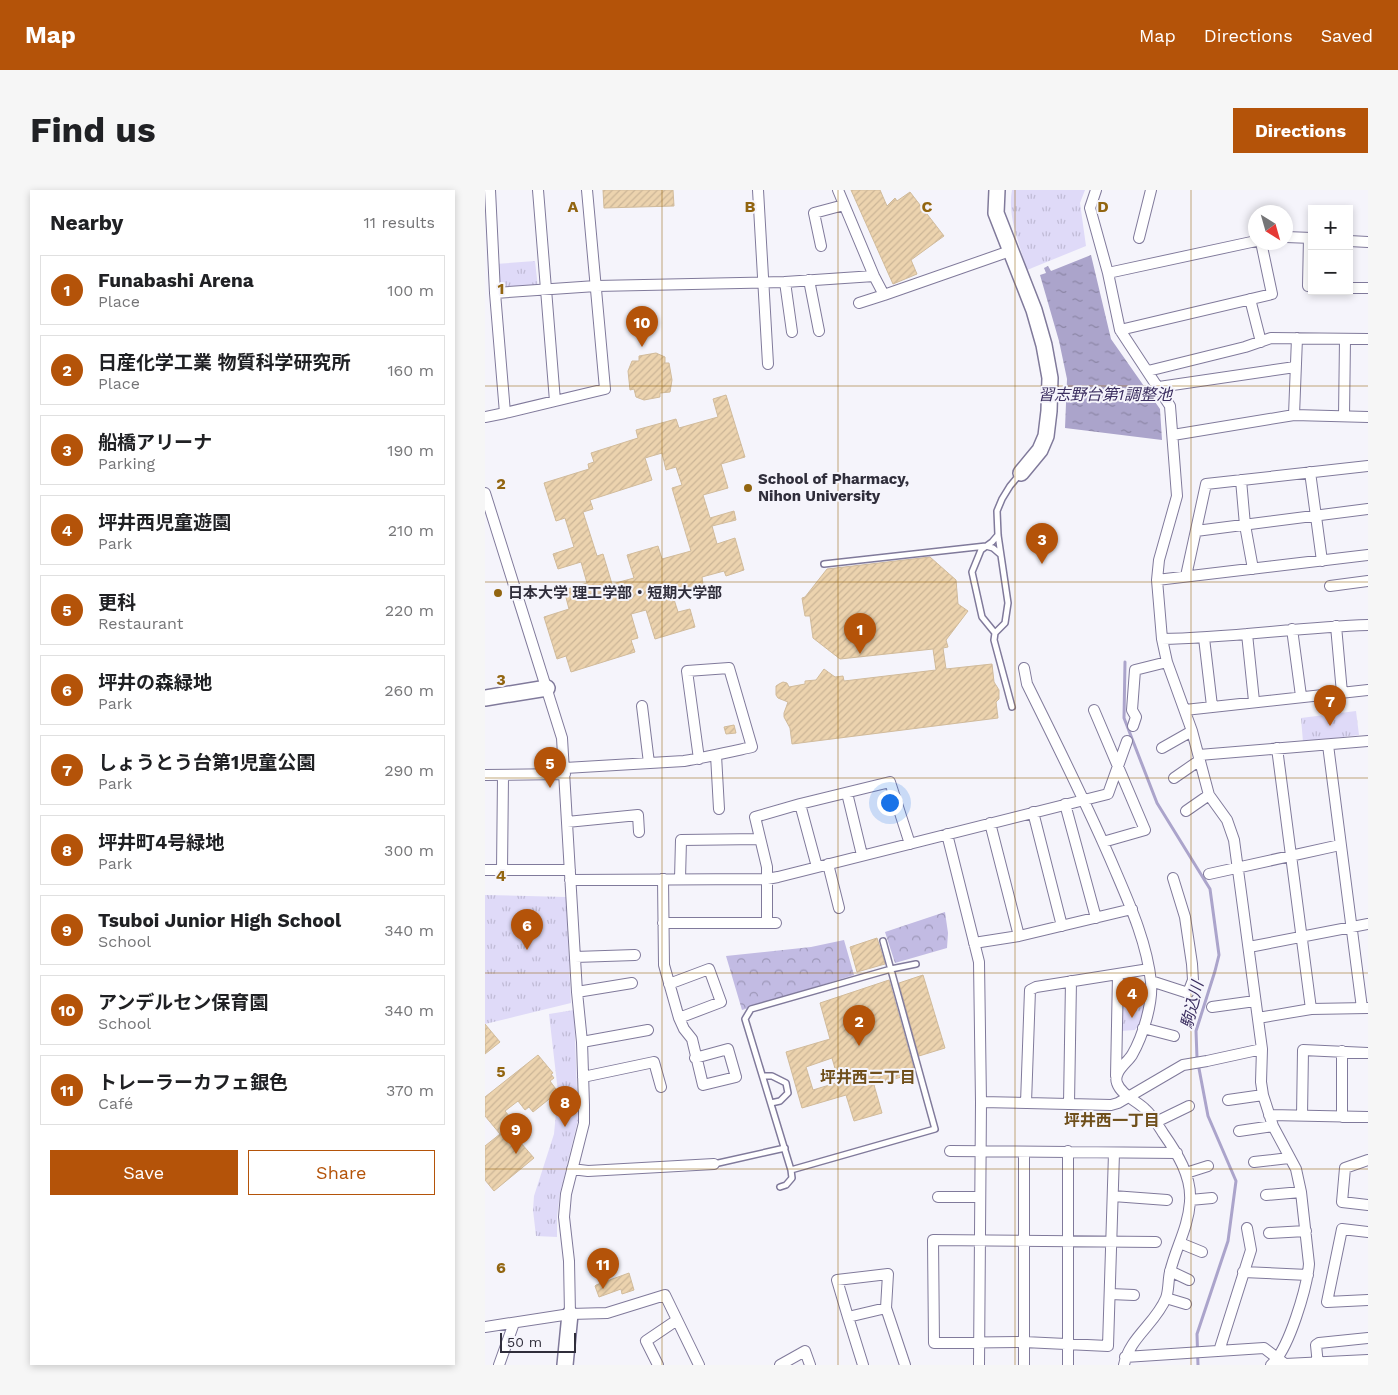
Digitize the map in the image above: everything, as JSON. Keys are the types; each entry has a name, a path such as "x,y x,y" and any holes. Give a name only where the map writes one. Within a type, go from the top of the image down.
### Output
{"street":[{"path":"490,190 495,293 505,413"},
{"path":"538,190 555,401"},
{"path":"485,417 605,389 587,190"},
{"path":"758,190 767,364"},
{"path":"838,190 884,295"},
{"path":"997,190 996,213 1034,310 1044,345 1049,378 1049,411 1046,436 1040,450 1021,473"},
{"path":"1096,190 1089,208 1109,273 1120,330 1170,406 1177,496 1159,560 1157,580 1162,639 1167,662 1192,731 1209,795 1227,820 1234,840 1262,1049 1261,1082 1263,1095 1273,1126 1296,1169 1301,1192 1309,1264 1308,1275 1279,1363"},
{"path":"1139,238 1151,190"},
{"path":"821,246 814,213 845,205"},
{"path":"1293,237 1308,238"},
{"path":"1353,241 1368,242"},
{"path":"1109,273 1248,243"},
{"path":"1120,330 1272,294 1263,250"},
{"path":"859,303 1010,251"},
{"path":"495,293 596,286 785,282 875,276"},
{"path":"809,280 819,332"},
{"path":"785,282 792,332"},
{"path":"1353,288 1368,288"},
{"path":"1250,299 1261,342"},
{"path":"1148,370 1271,338 1368,339"},
{"path":"1294,415 1297,338"},
{"path":"1344,416 1345,339"},
{"path":"1159,387 1295,367"},
{"path":"1173,435 1294,415 1368,417"},
{"path":"1186,576 1206,484 1368,466"},
{"path":"1310,472 1322,561"},
{"path":"1241,480 1245,525 1253,569"},
{"path":"485,493 562,738 577,992 582,1042 584,1123 566,1194 564,1217 569,1261 570,1314 565,1365"},
{"path":"1195,531 1368,509"},
{"path":"1157,580 1368,555"},
{"path":"1330,586 1368,582"},
{"path":"1162,639 1204,638 1293,629 1368,625"},
{"path":"1336,626 1342,693"},
{"path":"1293,629 1301,696"},
{"path":"1247,634 1254,701"},
{"path":"1204,638 1212,706"},
{"path":"1133,726 1136,717 1131,710 1135,670 1167,662"},
{"path":"485,775 503,776 684,761 699,759 752,747 729,668 687,671 699,759"},
{"path":"1024,668 1027,684 1085,800 1132,909 1149,969 1151,982 1150,1003 1143,1028 1133,1053 1116,1077"},
{"path":"485,698 547,688"},
{"path":"1185,710 1368,690"},
{"path":"642,706 649,763"},
{"path":"1094,710 1145,830 1103,842"},
{"path":"1162,748 1192,731"},
{"path":"485,870 663,879 767,879 1108,794 1127,741"},
{"path":"1173,778 1199,758 1277,748 1368,741"},
{"path":"1258,1018 1311,1010 1365,1008 1340,845 1328,744"},
{"path":"1277,748 1311,1010"},
{"path":"716,755 719,809"},
{"path":"503,776 503,870"},
{"path":"663,923 772,923 767,867 755,817 890,782 910,844"},
{"path":"847,793 862,856"},
{"path":"1186,811 1209,795"},
{"path":"800,804 839,908"},
{"path":"1065,804 1096,918"},
{"path":"1033,812 1062,926"},
{"path":"567,822 638,815 639,832"},
{"path":"990,823 1019,936"},
{"path":"947,834 979,962 981,1102 979,1152 979,1365"},
{"path":"680,879 681,840 760,839"},
{"path":"1209,874 1340,845"},
{"path":"1151,982 1188,993 1193,980 1185,917 1173,878"},
{"path":"663,879 664,965 679,1018 684,1029 692,1039 695,1058 703,1085 736,1077 728,1049 695,1058"},
{"path":"974,943 1019,936 1132,909"},
{"path":"1249,947 1368,924"},
{"path":"575,957 635,954"},
{"path":"669,984 709,969 721,1002 679,1018"},
{"path":"1027,1103 1030,990 1036,987 1149,969"},
{"path":"1117,974 1116,1077 1118,1086 1143,1107 1156,1122 1177,1153 1186,1172 1190,1200 1187,1226 1170,1271 1166,1298 1129,1348 1124,1361 1198,1352 1264,1348 1279,1363 1357,1363 1368,1360"},
{"path":"1069,1104 1071,981"},
{"path":"577,992 632,984"},
{"path":"1212,1007 1255,1001"},
{"path":"1143,1028 1174,1036"},
{"path":"582,1042 648,1030"},
{"path":"981,1102 1111,1105 1118,1103 1183,1064 1207,1061 1262,1049"},
{"path":"1302,1116 1303,1050 1368,1053"},
{"path":"1342,1052 1342,1117"},
{"path":"583,1077 654,1062 661,1087"},
{"path":"1228,1100 1263,1095"},
{"path":"1156,1122 1189,1106"},
{"path":"1269,1115 1368,1117"},
{"path":"1239,1131 1273,1126"},
{"path":"950,1151 1177,1153"},
{"path":"1024,1152 1024,1365"},
{"path":"1068,1365 1069,1152"},
{"path":"1114,1153 1112,1242 1107,1346 1024,1342 934,1343 933,1240 1024,1242 1068,1242 1112,1242 1156,1242"},
{"path":"1254,1162 1289,1158"},
{"path":"1368,1160 1345,1168 1342,1202 1368,1205"},
{"path":"572,1170 617,1170 714,1164"},
{"path":"1186,1172 1208,1166"},
{"path":"1266,1194 1301,1192"},
{"path":"938,1196 979,1197"},
{"path":"1113,1196 1167,1200"},
{"path":"1190,1200 1212,1198"},
{"path":"1219,1351 1251,1250 1247,1228"},
{"path":"1368,1232 1342,1229 1327,1302 1368,1300"},
{"path":"1269,1233 1306,1231"},
{"path":"1181,1243 1203,1252"},
{"path":"1170,1271 1189,1280"},
{"path":"1243,1272 1308,1275"},
{"path":"863,1365 837,1280 888,1274 886,1308 905,1365"},
{"path":"1110,1294 1135,1295"},
{"path":"485,1327 570,1314 607,1313 665,1295 699,1365"},
{"path":"1166,1298 1186,1304"},
{"path":"848,1317 886,1308"},
{"path":"658,1365 646,1341 677,1320"},
{"path":"499,1365 514,1323"},
{"path":"1318,1364 1316,1345 1319,1343 1368,1338"},
{"path":"780,1365 805,1351 810,1365"}],"lane":[{"path":"995,633 1005,623 1008,603 998,535 997,511 1001,499 1021,473"},
{"path":"998,535 977,555 972,572 982,617 995,633 995,640 1012,707"},
{"path":"824,564 986,546 993,548 1001,556"},
{"path":"791,1170 935,1129 883,941"},
{"path":"780,1187 790,1182 793,1178 745,1019 751,1009 891,969 916,964"},
{"path":"763,1076 772,1076 787,1083 789,1093 780,1101 771,1103"},
{"path":"714,1164 785,1148"}],"green space":[{"path":"1012,190 1085,190 1080,203 1086,246 1027,270 1013,221 1011,210"},
{"path":"535,261 538,288 497,290 495,264"},
{"path":"1356,711 1359,735 1303,742 1301,718"},
{"path":"485,895 566,897 571,1003 485,1024"},
{"path":"945,912 948,933 947,948 895,963 885,932"},
{"path":"844,940 854,975 742,1010 726,956 811,947"},
{"path":"1121,992 1147,992 1143,1017 1135,1030 1121,1031"},
{"path":"574,1010 578,1120 560,1193 557,1237 536,1236 533,1210 534,1196 554,1134 558,1092 549,1014"}],"water":[{"name":"習志野台第1調整池","path":"1091,255 1111,339 1160,409 1162,440 1065,428 1067,379 1059,341 1040,275 1046,273 1044,268 1048,266 1051,271"}],"building":[{"path":"603,190 673,190 674,206 604,208"},
{"path":"851,190 880,190 887,206 895,198 897,201 910,192 944,236 911,260 917,274 893,284"},
{"path":"656,353 665,357 665,363 669,363 672,380 670,392 660,393 660,397 644,400 636,397 634,389 630,390 628,371 632,361 639,361 639,356"},
{"path":"726,395 745,457 721,464 728,488 703,495 710,518 734,511 736,520 712,526 717,544 735,538 744,570 726,576 724,571 702,577 703,584 672,593 678,612 690,609 695,627 655,639 646,610 631,614 638,638 631,640 635,652 571,672 566,656 557,659 544,617 569,609 564,590 587,583 581,562 558,569 553,554 574,547 565,518 556,521 544,483 589,469 588,464 594,462 591,453 638,438 636,430 676,419 679,428 718,417 713,399","holes":["662,453 666,470 676,467 682,485 672,488 691,551 662,559 658,546 627,555 634,578 612,584 603,554 597,556 583,512 593,509 590,500 652,480 645,458"]},
{"path":"930,557 956,580 958,604 968,611 946,640 948,647 943,648 946,669 992,664 994,682 999,690 999,699 996,702 998,718 792,744 790,728 784,717 788,702 778,698 776,695 776,686 779,684 787,683 789,687 805,684 805,681 816,680 824,669 835,677 843,676 844,681 936,670 933,649 840,659 813,638 810,616 805,616 802,598 805,597 827,569"},
{"path":"734,725 736,733 726,734 724,727"},
{"path":"877,938 885,964 857,972 850,947"},
{"path":"923,975 945,1048 919,1056 899,983"},
{"path":"889,980 915,1073 874,1085 882,1113 854,1121 846,1095 802,1108 786,1052 830,1039 820,1003","holes":["832,1058 839,1082 813,1090 806,1067"]},
{"path":"485,1024 500,1042 485,1054"},
{"path":"538,1055 553,1073 551,1074 554,1078 550,1081 558,1092 533,1112 529,1107 525,1110 518,1101 505,1111 510,1117 502,1124 534,1158 494,1191 485,1180 485,1146 500,1134 485,1116 485,1097"},
{"path":"629,1273 634,1290 622,1294 621,1289 599,1297 596,1285"}],"waterway":[{"name":"駒込川","path":"1125,662 1124,718 1157,803 1210,889 1219,955 1196,1031 1197,1058 1208,1116 1236,1181 1228,1241 1197,1334 1198,1365"}],"place":[{"name":"アンデルセン保育園","path":"642,347"},
{"name":"School of Pharmacy, Nihon University","path":"748,488"},
{"name":"船橋アリーナ","path":"1042,564"},
{"name":"日本大学 理工学部・短期大学部","path":"498,593"},
{"name":"Funabashi Arena","path":"860,654"},
{"name":"しょうとう台第1児童公園","path":"1330,726"},
{"name":"更科","path":"550,788"},
{"name":"坪井の森緑地","path":"527,950"},
{"name":"坪井西児童遊園","path":"1132,1018"},
{"name":"日産化学工業 物質科学研究所","path":"859,1046"},
{"name":"坪井町4号緑地","path":"565,1127"},
{"name":"Tsuboi Junior High School","path":"516,1154"},
{"name":"トレーラーカフェ銀色","path":"603,1289"}],"district":[{"name":"坪井西二丁目","path":"868,1077"},
{"name":"坪井西一丁目","path":"1112,1120"}]}
